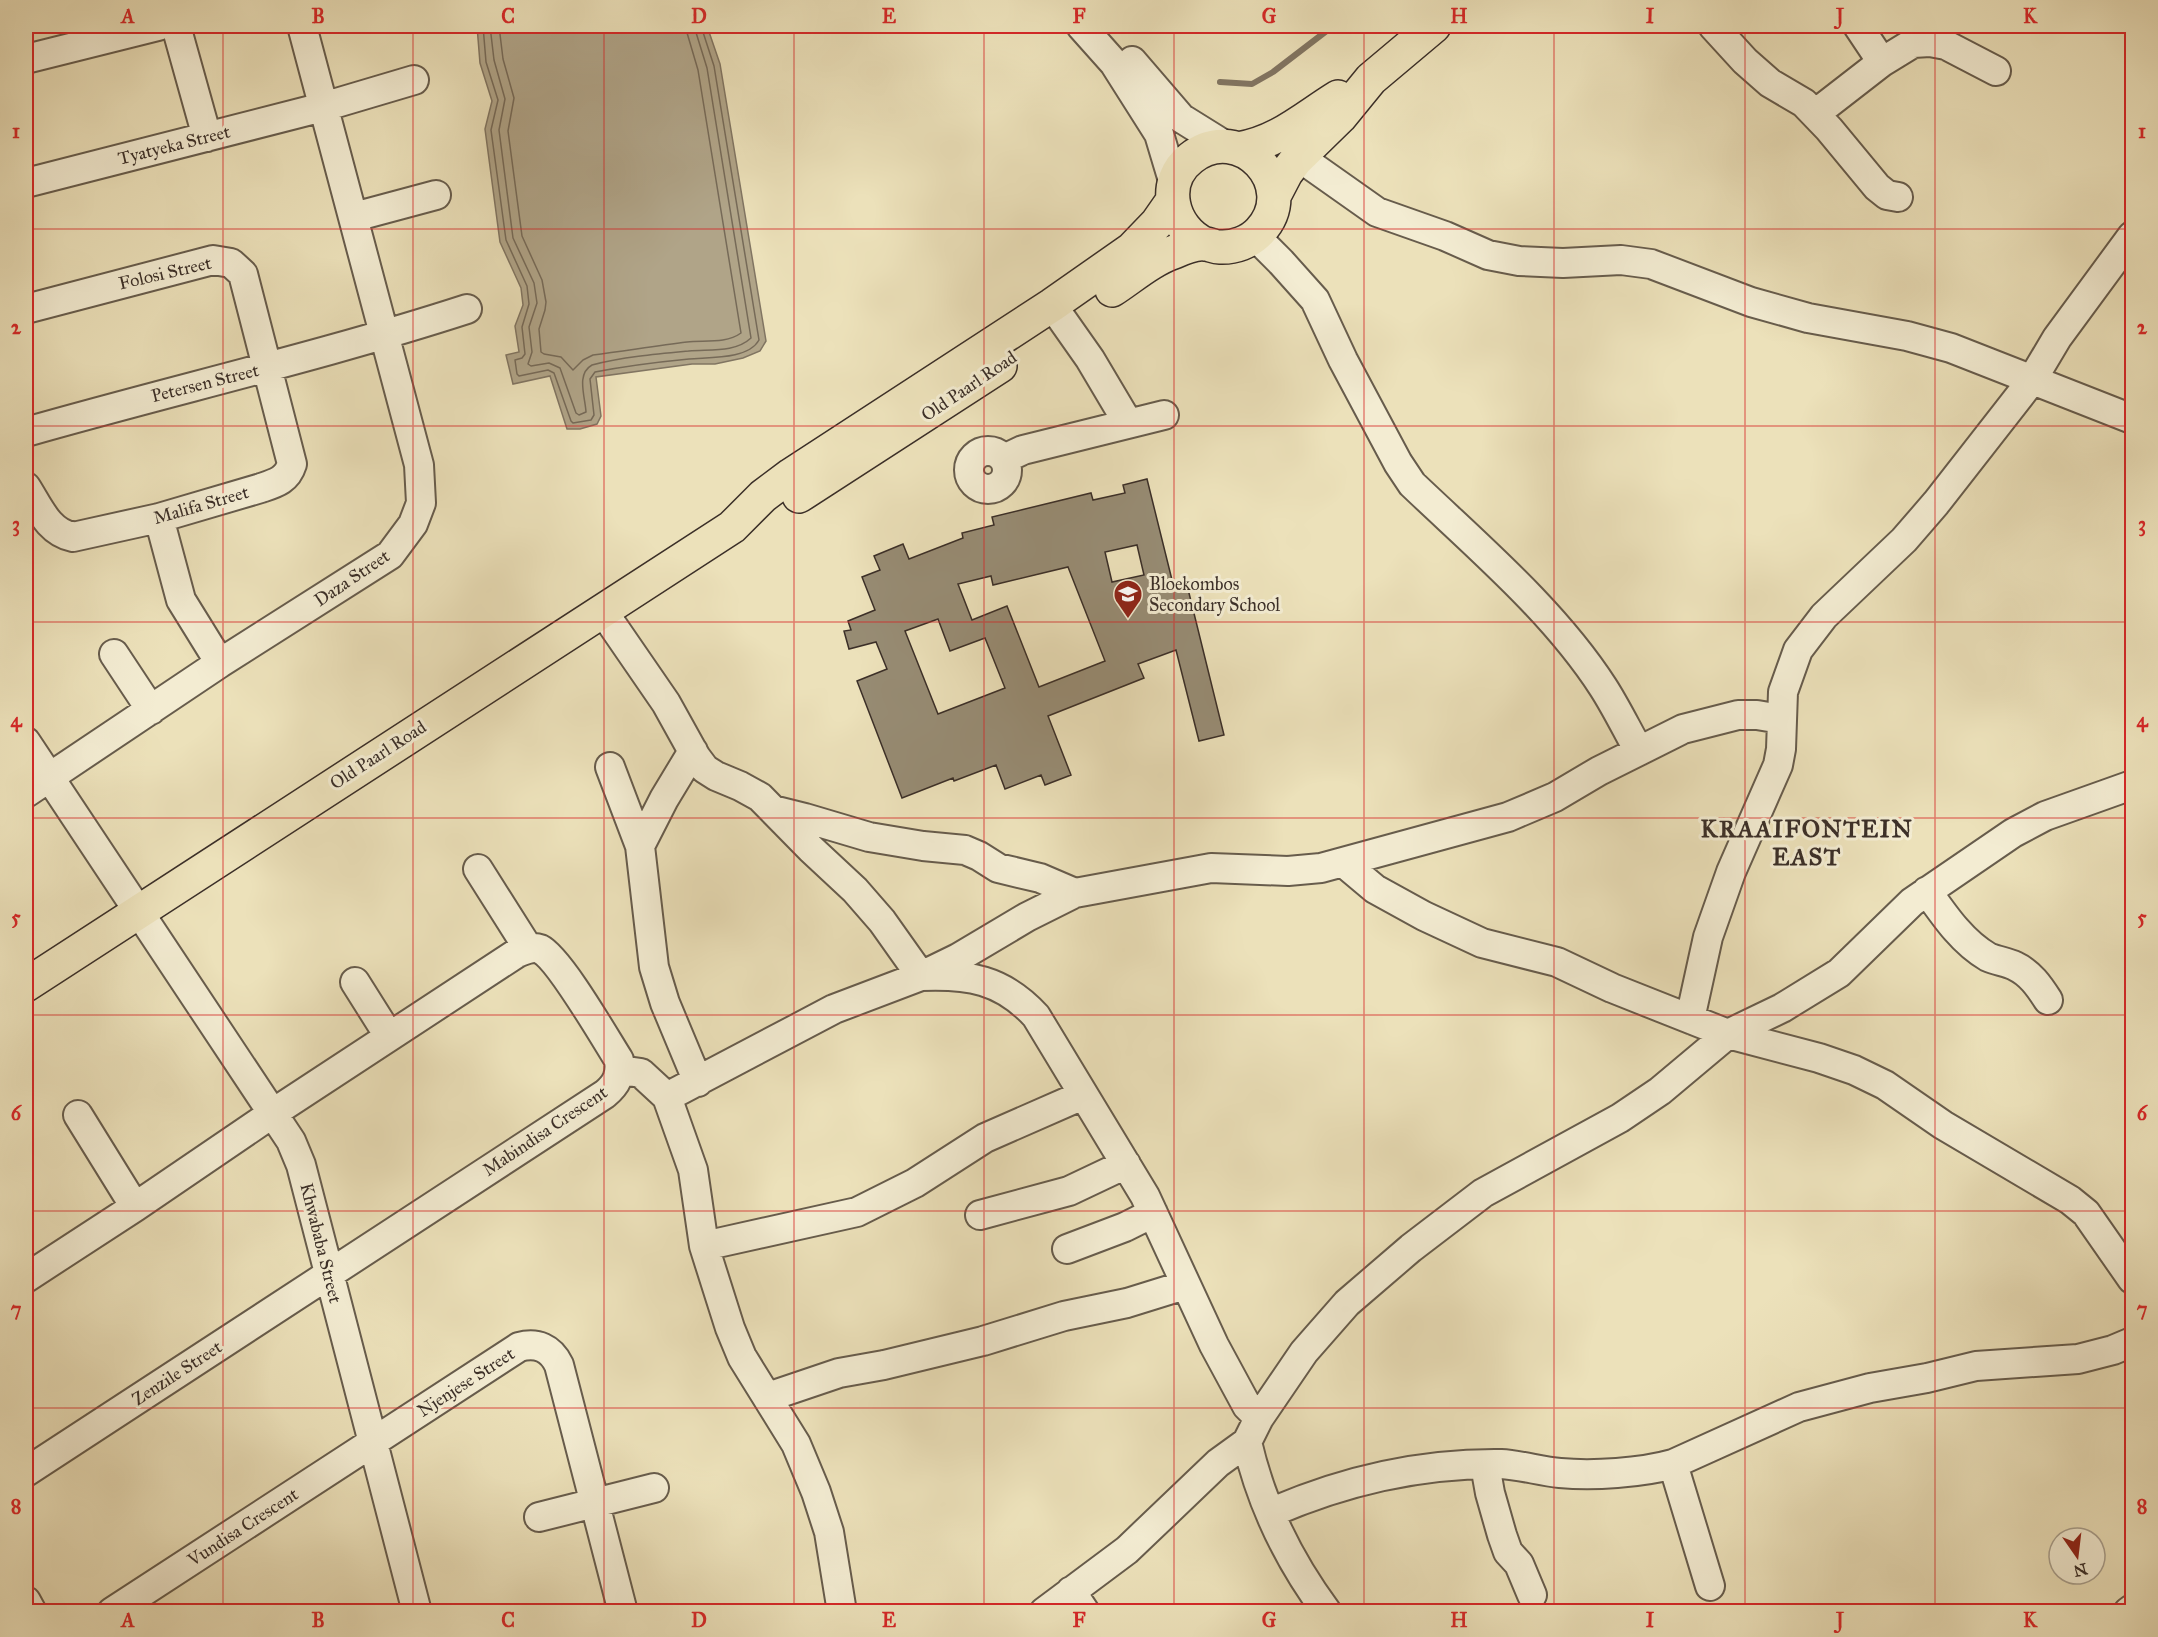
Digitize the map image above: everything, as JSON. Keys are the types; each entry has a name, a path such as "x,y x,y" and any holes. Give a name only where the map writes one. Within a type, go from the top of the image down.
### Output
{"main road":[{"name":"Old Paarl Road","path":"26,985 732,526 763,496 791,475 1059,314 1173,252 1205,244 1227,247 1242,244 1255,236 1269,218 1274,196 1286,173 1340,117 1371,79 1423,29"},
{"name":"Old Paarl Road","path":"1059,314 1132,249 1157,223 1173,192 1178,175 1189,159 1206,149 1263,143 1276,138 1335,99 1371,79"},
{"path":"1232,147 1257,159 1264,167 1273,186 1274,196"},
{"path":"1173,192 1176,214 1182,226 1192,237 1205,244"}],"street":[{"path":"26,58 158,26"},
{"path":"176,26 207,137"},
{"name":"Daza Street","path":"37,785 220,663 390,555 413,524 421,503 419,465 302,26"},
{"path":"1081,26 1114,63 1154,125 1164,147 1173,192"},
{"path":"1101,26 1181,118 1232,147"},
{"path":"1713,26 1722,38 1770,83 1804,103 1877,187 1887,195 1898,197"},
{"path":"1858,26 1882,62"},
{"path":"1815,114 1882,62 1914,43 1930,42 1946,45 1996,71"},
{"name":"Tyatyeka Street","path":"26,183 207,137 414,80"},
{"path":"1300,156 1377,212 1445,236 1488,255 1519,261 1563,263 1621,260 1651,264 1751,302 1808,318 1907,336 1940,345 2133,419"},
{"path":"354,217 436,195"},
{"path":"1255,236 1315,300 1360,391 1398,463 1412,484 1523,588 1603,687 1639,751"},
{"path":"1690,1019 1712,926 1731,872 1778,765 1781,749 1783,692 1798,650 1824,616 1904,540 1936,503 2032,380 2057,338 2133,236"},
{"name":"Folosi Street","path":"26,309 213,260 231,263 243,274 268,367"},
{"name":"Petersen Street","path":"26,432 140,399 385,336 467,309"},
{"path":"1059,314 1128,423"},
{"name":"Malifa Street","path":"26,487 50,525 61,534 73,537 159,518 277,483 290,471 292,464 268,367"},
{"path":"1004,459 1023,450 1164,415"},
{"path":"159,518 181,600 220,663"},
{"path":"602,610 666,703 705,769 716,777 760,797 855,890 882,921 921,976"},
{"path":"114,654 151,710"},
{"path":"667,1097 834,1010 921,976 958,958 1027,917 1075,893 1211,868 1287,871 1344,863 1526,810 1683,729 1738,715 1781,719"},
{"name":"Khwababa Street","path":"26,742 37,785 140,912 291,1141 301,1165 417,1611"},
{"path":"640,846 664,799 693,751"},
{"path":"610,767 640,846 654,967 665,1003 698,1082"},
{"path":"1044,1611 1078,1601 1127,1550 1253,1430 1304,1352 1347,1303 1411,1248 1483,1193 1628,1112 1660,1091 1728,1034 1782,1008 1839,973 1912,902 2013,834 2045,816 2133,785"},
{"path":"773,810 869,837 965,850 980,856 998,868 1040,878 1075,893"},
{"path":"1344,863 1375,889 1424,916 1482,943 1557,962 1612,988 1728,1034 1820,1058 1886,1085 1943,1125 2070,1200 2086,1213 2128,1264"},
{"path":"26,1278 389,1036 528,948 478,869"},
{"path":"1928,891 1948,920 1967,940 1989,957 2026,972 2048,1000"},
{"name":"Mabindisa Crescent","path":"328,1274 605,1094 618,1080 621,1070 619,1060 556,963 538,948 528,948"},
{"path":"921,976 950,975 973,978 998,986 1022,1001 1036,1016 1126,1164 1153,1213 1214,1345 1247,1406 1253,1430 1253,1468 1270,1513 1293,1560 1326,1611"},
{"path":"356,982 389,1036"},
{"path":"621,1070 641,1073 667,1097 693,1170 704,1246 712,1274 742,1357 796,1444 816,1492 829,1532 842,1611"},
{"path":"704,1246 857,1212 915,1183 985,1138 1083,1095"},
{"path":"78,1115 135,1207"},
{"path":"980,1215 1069,1191 1126,1164"},
{"path":"1067,1249 1125,1227 1153,1213"},
{"name":"Zenzile Street","path":"26,1472 328,1274"},
{"path":"768,1397 839,1373 972,1344 1064,1316 1128,1303 1185,1285"},
{"path":"1270,1513 1303,1499 1362,1481 1400,1472 1454,1465 1503,1464 1561,1473 1618,1472 1673,1464 1799,1407 1870,1388 1976,1366 2078,1359 2133,1342"},
{"name":"Njenjese Street","path":"373,1442 519,1347 535,1345 550,1352 559,1365 623,1611"},
{"name":"Vundisa Crescent","path":"112,1611 373,1442"},
{"path":"1673,1464 1710,1586"},
{"path":"1485,1465 1490,1492 1508,1552 1520,1564 1532,1594"},
{"path":"539,1517 654,1488"},
{"path":"26,1601 32,1611"},
{"path":"2128,1611 2133,1609"}],"water":[{"path":"477,26 707,26 720,64 766,341 760,351 743,358 715,364 692,364 596,377 601,416 597,424 580,429 567,429 550,376 513,384 506,355 519,352 515,326 523,305 521,288 500,242 485,129 492,101 480,63"}],"building":[{"path":"1147,479 1174,588 1187,585 1224,735 1199,741 1176,650 1138,664 1144,678 1048,716 1071,775 1045,785 1041,775 1005,789 996,765 954,781 953,778 902,798 857,681 887,669 876,642 849,649 844,631 851,630 848,621 875,610 862,577 880,570 874,556 903,544 909,559 963,538 962,533 994,525 992,517 1091,493 1093,500 1125,493 1123,485","holes":["1137,545 1144,575 1112,582 1105,552","1068,567 1105,661 1039,687 1007,606 972,620 958,584 991,576 993,585","938,619 950,651 985,638 1005,688 938,714 905,631"]}],"waterway":[{"path":"1220,82 1252,84 1273,72 1333,26"}],"place":[{"name":"Bloekombos Secondary School","path":"1128,620"}],"district":[{"name":"KRAAIFONTEIN EAST","path":"1807,843"}]}
